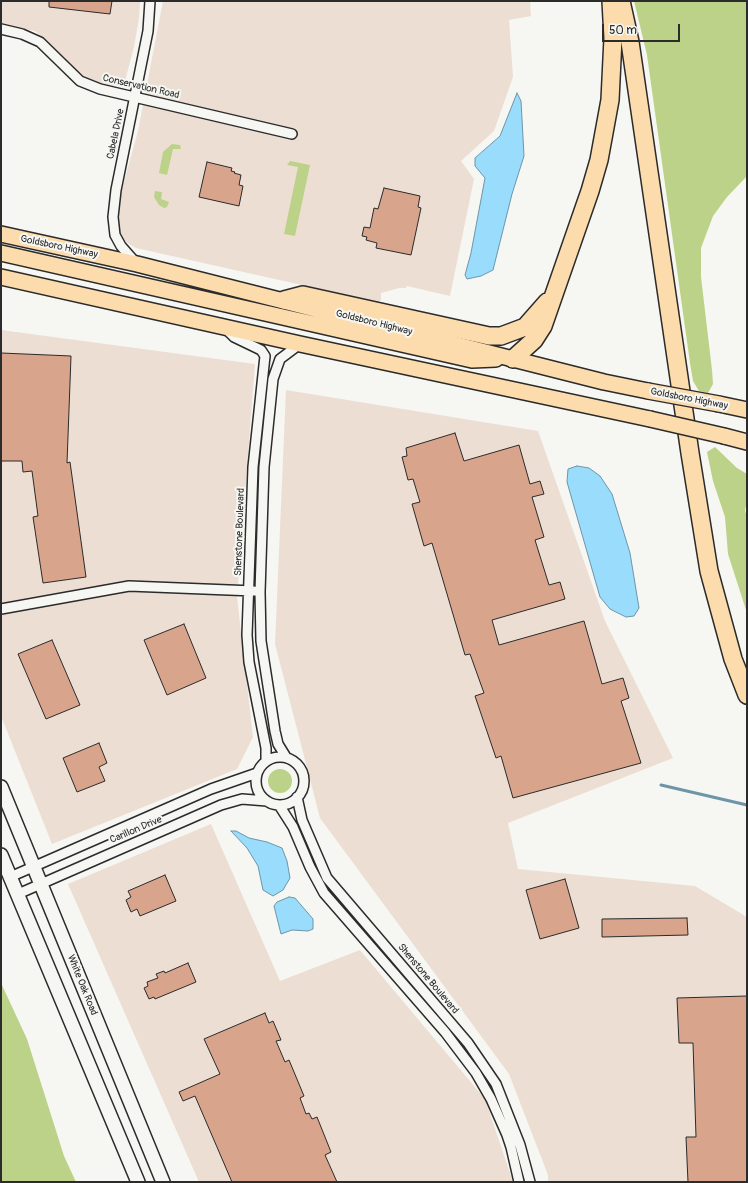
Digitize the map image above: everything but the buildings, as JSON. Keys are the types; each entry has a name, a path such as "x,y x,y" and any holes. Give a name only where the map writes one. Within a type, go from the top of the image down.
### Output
{"highway":[{"path":"513,359 534,340 543,326 586,203 598,160 610,100 613,38 611,1"},
{"path":"621,1 630,42 691,461 708,563 730,652 747,695"},
{"path":"284,300 303,295 489,336 501,336 513,333 525,327 556,291"}],"main road":[{"name":"Goldsboro Highway","path":"1,234 137,264 284,300 604,382 747,410"},
{"path":"1,253 472,360 513,359"},
{"path":"1,277 300,344 650,419 747,442"},
{"name":"White Oak Road","path":"1,787 163,1182"},
{"path":"1,854 138,1182"}],"street":[{"name":"Cabela Drive","path":"137,264 121,246 115,235 113,217 116,190 148,31 150,1"},
{"name":"Conservation Road","path":"1,29 22,34 40,42 80,81 100,90 292,134"},
{"name":"Shenstone Boulevard","path":"222,326 234,337 261,350 265,356 253,468 247,635 249,662 264,733 266,761"},
{"path":"286,757 275,757 266,761 257,773 256,781 258,789 267,801 279,805 287,804 298,797 303,788 303,774 298,765 286,757 278,744 262,655 260,592 264,468 273,379 280,359 300,344"},
{"path":"1,610 129,586 260,592"},
{"name":"Carillon Drive","path":"10,877 211,789 257,773"},
{"name":"Shenstone Boulevard","path":"298,797 302,820 327,878 468,1043 496,1084 520,1145 530,1182"},
{"name":"Carillon Drive","path":"18,894 221,805 242,799 267,801"},
{"name":"Shenstone Boulevard","path":"279,805 293,827 310,867 324,892 446,1032 476,1073 491,1099 507,1135 514,1156 519,1182"}],"shaded area":[{"path":"1,1 140,1 139,18 134,47 125,81 112,86 89,80 35,31 1,25"},
{"path":"163,1 530,1 531,16 509,20 513,77 494,131 461,161 474,179 450,296 407,286 406,288 399,288 381,293 381,300 378,302 136,248 120,236 116,224 115,214 138,131"},
{"path":"1,330 255,364 237,597 253,737 237,769 52,844 1,716"},
{"path":"286,390 538,431 605,621 673,758 508,823 518,869 695,886 747,917 747,1182 548,1182 548,1175 509,1074 320,818 275,644"},
{"path":"211,824 280,981 360,950 485,1099 513,1182 199,1182 68,884"}],"green space":[{"path":"634,1 747,1 747,176 727,197 713,216 701,248 701,277 713,384 708,393 699,391 693,381 647,55"},
{"path":"172,144 180,145 181,149 173,149 167,175 159,173 163,152"},
{"path":"290,161 310,165 295,236 284,234 298,167 287,165"},
{"path":"155,191 162,192 161,199 169,202 167,207 164,208 159,205 154,197"},
{"path":"715,447 737,468 747,474 747,501 745,510 747,518 747,613 728,554 725,517 713,481 707,452"},
{"path":"280,769 289,772 292,781 289,790 280,793 271,790 268,781 271,772"},
{"path":"1,983 27,1039 64,1156 76,1182 1,1182"}],"water":[{"path":"517,93 521,101 524,156 512,194 493,270 481,276 467,279 465,275 471,253 485,178 475,166 475,158 500,136"},
{"path":"577,466 589,468 600,476 612,494 630,553 639,608 634,616 626,617 610,609 600,597 567,482 568,469"},
{"path":"231,831 236,831 249,838 267,842 282,848 287,861 290,878 283,890 273,896 263,890 258,866 247,848"},
{"path":"289,897 295,898 313,919 313,929 308,931 292,930 281,934 274,906 277,902"}],"waterway":[{"path":"661,785 747,805"}]}
